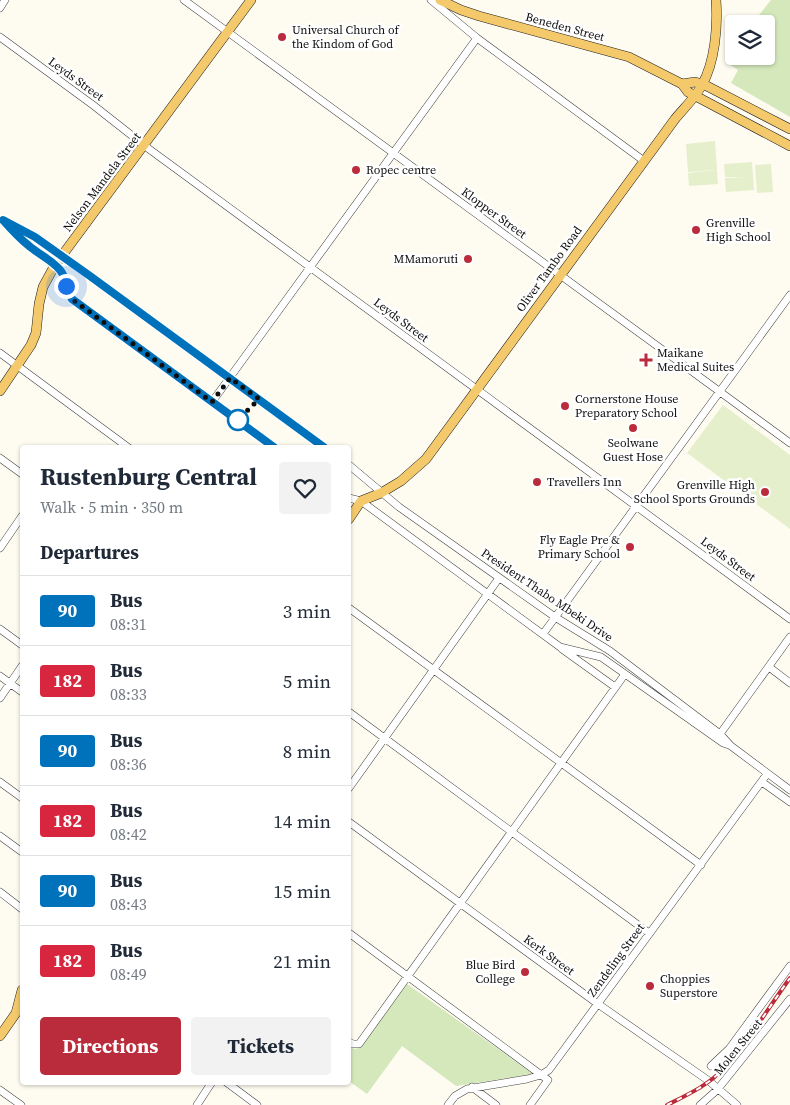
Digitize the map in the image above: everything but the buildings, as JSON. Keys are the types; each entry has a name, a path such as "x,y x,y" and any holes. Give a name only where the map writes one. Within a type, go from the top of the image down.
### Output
{"main road":[{"name":"Nelson Mandela Street","path":"0,391 34,339 43,287 55,265 145,146 251,0"},
{"name":"Beneden Street","path":"440,0 479,16 629,57 682,84 688,92 695,96 790,146"},
{"name":"Oliver Tambo Road","path":"361,501 382,493 417,468 426,459 560,274 675,119 695,96 703,84 715,41 717,24 716,0"},
{"name":"Beneden Street","path":"682,84 695,82 703,84 790,129"},
{"path":"351,516 361,501"},
{"path":"0,1036 16,1013 20,998"}],"street":[{"path":"0,8 6,0"},
{"name":"Klopper Street","path":"184,0 790,444"},
{"path":"431,0 477,38 644,161"},
{"name":"Leyds Street","path":"0,37 93,105 145,146 790,619"},
{"path":"212,402 477,38"},
{"path":"2,218 35,237 62,256 321,445"},
{"path":"2,218 28,246 55,265 64,276 72,299 271,445"},
{"path":"542,634 790,295"},
{"path":"0,353 125,445"},
{"path":"0,458 20,473"},
{"name":"President Thabo Mbeki Drive","path":"351,467 382,493 500,578 555,617 610,651 720,734 731,746 787,789"},
{"name":"President Thabo Mbeki Drive","path":"351,498 361,501 560,647 601,657 712,736 731,746"},
{"path":"0,548 20,521"},
{"path":"351,785 500,578"},
{"path":"351,609 700,865"},
{"path":"0,629 20,644"},
{"path":"712,736 720,734 790,638"},
{"path":"560,647 615,687"},
{"path":"769,668 790,683"},
{"path":"0,698 20,669"},
{"path":"351,1042 357,1044 362,1040 625,674"},
{"path":"0,676 20,690"},
{"path":"351,713 650,933"},
{"name":"Zendeling Street","path":"541,1075 549,1070 767,774"},
{"path":"0,782 20,797"},
{"path":"762,782 790,802"},
{"name":"Kerk Street","path":"351,823 598,1004 709,1081 717,1090 737,1105"},
{"path":"0,836 20,851"},
{"path":"0,892 20,907"},
{"path":"351,934 548,1080 530,1105"},
{"name":"Molen Street","path":"711,1066 729,1048 790,966"},
{"name":"Molen Street","path":"700,1105 717,1090 790,999"},
{"path":"448,1105 459,1093 472,1088 541,1075"},
{"path":"196,1105 210,1085"},
{"path":"230,1085 257,1105"},
{"path":"472,1088 496,1105"},
{"path":"0,1090 20,1105"}],"green space":[{"path":"771,0 790,0 790,117 731,83 738,70 730,65 775,65 775,15 759,15"},
{"path":"715,141 717,170 688,172 686,144"},
{"path":"752,162 754,190 726,192 725,178 746,177 725,177 724,164"},
{"path":"771,164 773,192 757,193 755,165"},
{"path":"717,170 718,184 689,186 688,173"},
{"name":"Grenville High School Sports Grounds","path":"723,405 790,455 790,529 687,453"},
{"path":"407,984 533,1074 456,1086 402,1046 367,1094 351,1082 351,1048 355,1049 361,1047"}],"railway":[{"path":"667,1105 705,1085 724,1068 750,1036 790,978"}],"bus line":[{"name":"90","path":"271,445 72,299 60,270 28,246 3,220 35,237 321,445"}],"place":[{"name":"Universal Church of the Kindom of God","path":"282,37"},
{"name":"Ropec centre","path":"356,170"},
{"name":"Grenville High School","path":"696,230"},
{"name":"MMamoruti","path":"468,259"},
{"name":"Maikane Medical Suites","path":"646,360"},
{"name":"Cornerstone House Preparatory School","path":"565,406"},
{"name":"Seolwane Guest Hose","path":"633,428"},
{"name":"Travellers Inn","path":"537,482"},
{"name":"Grenville High School Sports Grounds","path":"765,492"},
{"name":"Fly Eagle Pre & Primary School","path":"630,547"},
{"name":"Blue Bird College","path":"525,972"},
{"name":"Choppies Superstore","path":"650,986"}],"route":[{"path":"66,286 72,299 212,402 230,378 259,399 238,420"}]}
